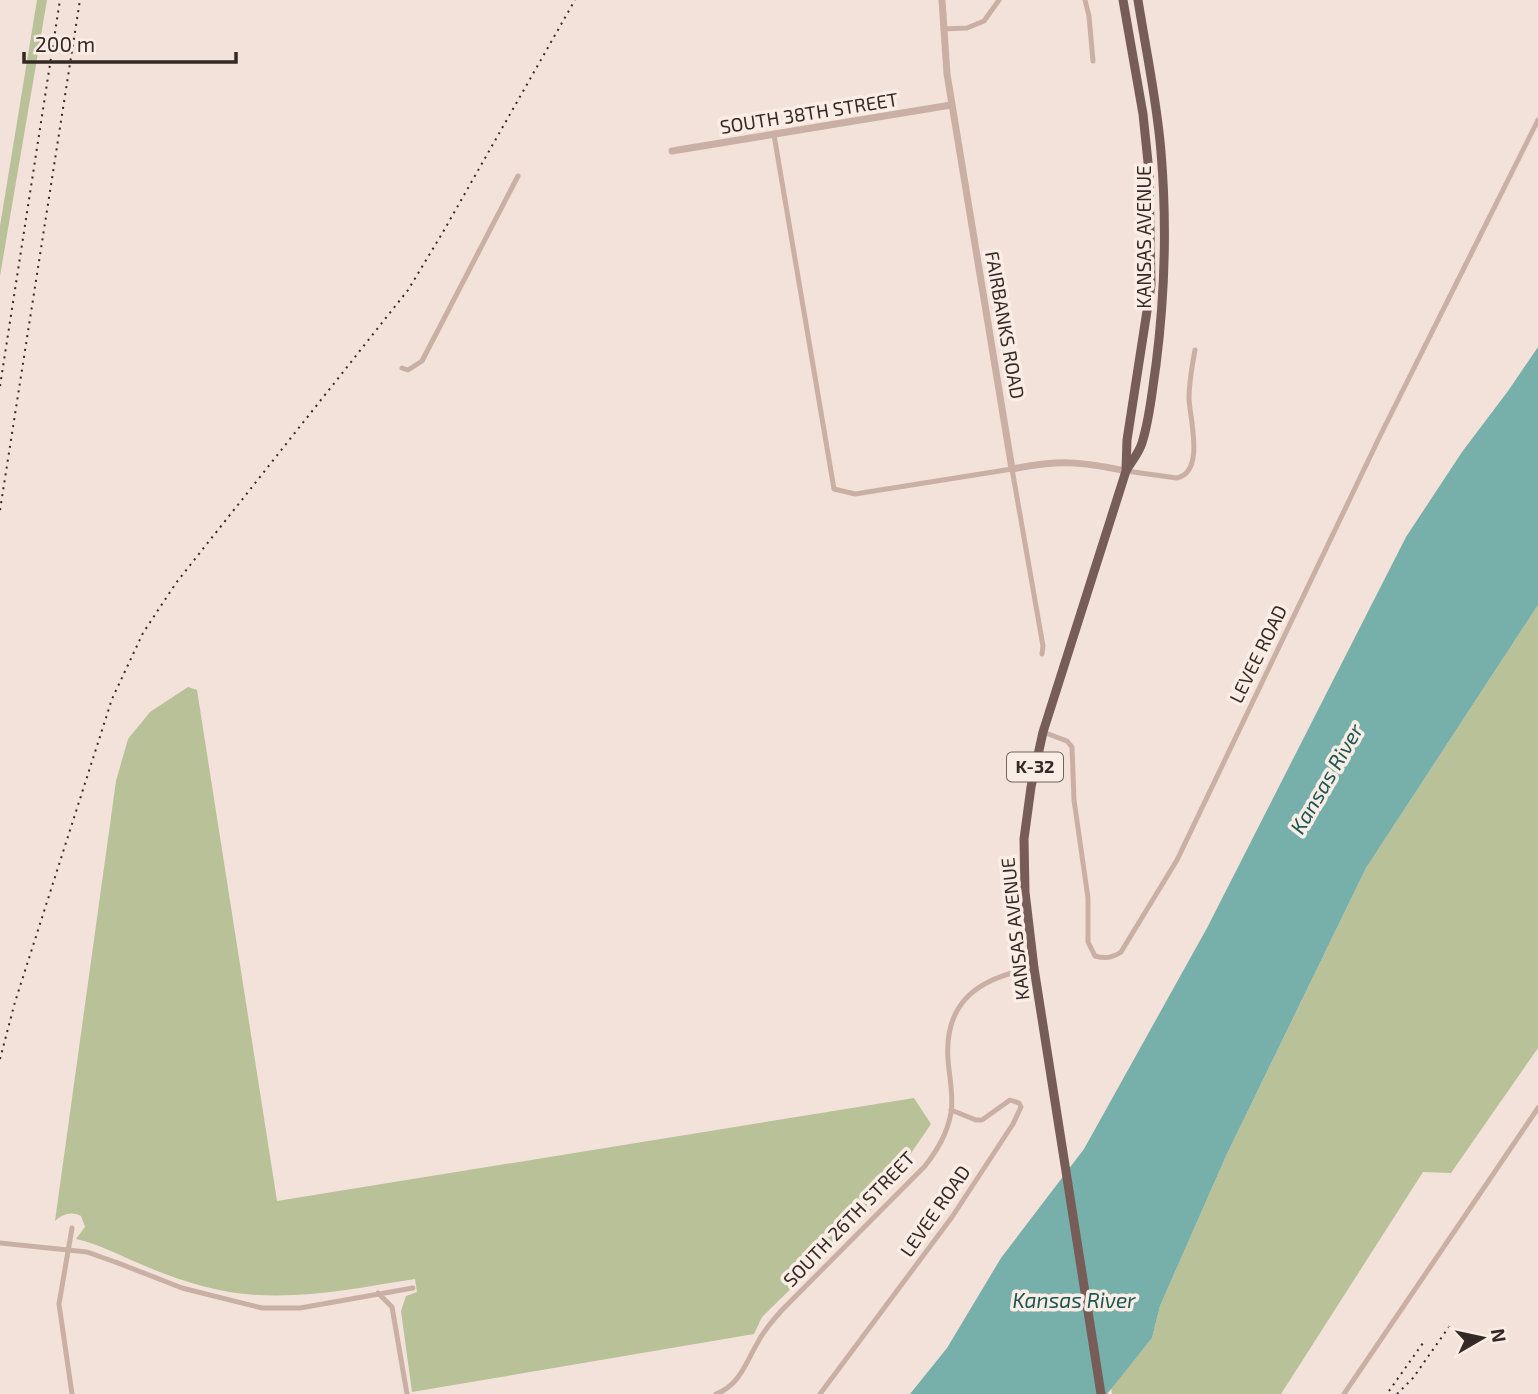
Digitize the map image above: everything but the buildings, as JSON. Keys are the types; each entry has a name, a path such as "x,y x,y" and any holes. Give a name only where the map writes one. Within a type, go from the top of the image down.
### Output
{"main road":[{"name":"KANSAS AVENUE","path":"1101,1394 1034,968 1025,892 1024,839 1043,732 1126,471 1128,440 1151,285 1149,172 1143,114 1123,0"},
{"name":"KANSAS AVENUE","path":"1126,471 1142,446 1152,397 1161,326 1164,261 1161,151 1138,0"}],"street":[{"name":"FAIRBANKS ROAD","path":"942,0 951,105 1043,646 1042,654"},
{"path":"943,29 967,28 984,21 999,0"},
{"path":"1084,0 1090,16 1093,61"},
{"name":"SOUTH 38TH STREET","path":"672,151 951,105"},
{"name":"LEVEE ROAD","path":"1043,732 1067,741 1072,747 1074,800 1088,898 1088,942 1095,956 1115,956 1121,951 1177,860 1380,436 1538,120"},
{"path":"774,135 834,489 855,494 1068,461 1182,477 1189,470 1193,459 1190,382 1195,350"},
{"path":"402,368 408,370 422,361 518,176"},
{"name":"SOUTH 26TH STREET","path":"716,1394 726,1391 734,1383 766,1329 782,1310 925,1166 943,1140 951,1111 949,1031 960,1006 983,983 999,975 1034,968"},
{"name":"LEVEE ROAD","path":"820,1394 952,1217 1013,1124 1021,1107 1020,1103 1010,1101 982,1120 951,1111"},
{"path":"1344,1394 1538,1108"},
{"path":"72,1228 59,1304 72,1394"},
{"path":"0,1242 87,1252 182,1288 262,1308 300,1308 413,1288"},
{"path":"378,1293 392,1307 407,1394"}],"green space":[{"path":"37,0 47,0 0,276 0,226"},
{"path":"1538,605 1538,1048 1451,1173 1423,1172 1281,1394 1112,1394 1111,1388 1152,1338 1160,1306 1226,1156 1366,868"},
{"path":"188,687 197,690 277,1201 914,1098 931,1124 875,1206 762,1317 754,1334 412,1392 401,1311 406,1296 417,1292 415,1279 309,1294 256,1295 229,1292 177,1278 100,1246 76,1239 85,1227 81,1216 67,1214 55,1221 116,781 128,739 150,712"}],"water":[{"name":"Kansas River","path":"1538,347 1538,605 1366,868 1226,1156 1160,1306 1152,1338 1107,1394 910,1394 947,1348 1001,1258 1084,1149 1207,928 1406,537 1462,452"}],"railway":[{"path":"0,386 60,0"},
{"path":"0,510 80,0"},
{"path":"0,1059 15,1002 112,699 143,633 176,583 408,290 575,0"},
{"path":"1397,1394 1413,1378 1451,1324"},
{"path":"1389,1391 1423,1343"}]}
